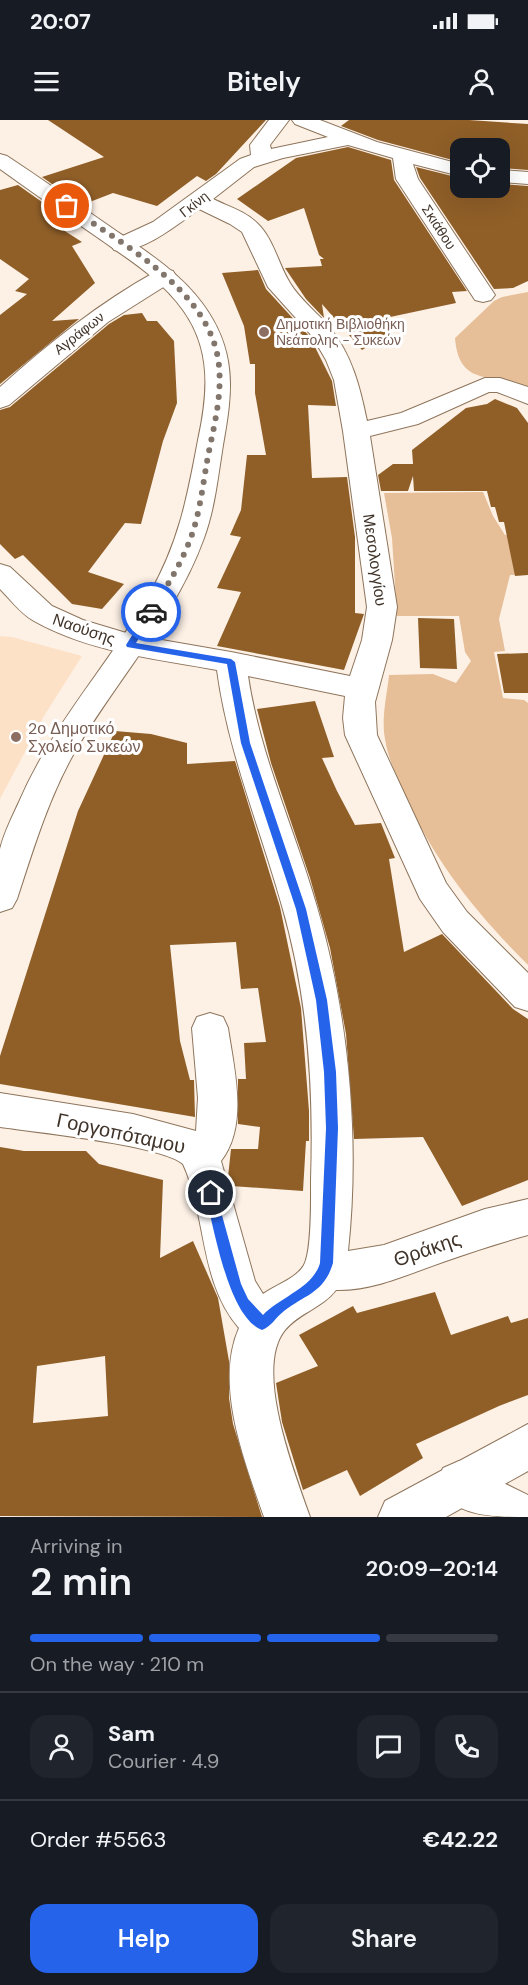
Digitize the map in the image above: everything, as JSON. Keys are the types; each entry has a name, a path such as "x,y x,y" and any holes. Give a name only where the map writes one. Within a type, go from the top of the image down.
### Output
{"street":[{"path":"262,157 260,145 279,120"},
{"path":"302,120 347,139 450,168"},
{"name":"Γκίνη","path":"122,245 161,227 200,201 232,172 262,157 347,139"},
{"name":"Σκιάθου","path":"403,156 403,167 407,179 483,295"},
{"path":"0,160 165,276 186,297 210,332 219,366 218,401 191,538 171,579 130,645 87,706 56,758 38,797 0,899"},
{"path":"510,177 528,178"},
{"name":"Μεσολογγίου","path":"200,201 248,226 260,243 274,276 284,292 326,337 338,360 346,380 356,431 382,607 379,637 360,689 357,715 363,741 432,890 456,922 528,996"},
{"name":"Αγράφων","path":"0,400 97,318 165,276"},
{"path":"356,431 409,419 485,385 500,385 528,396"},
{"name":"Ναούσης","path":"0,573 13,602 51,619 130,645 231,662 360,689"},
{"path":"231,662 245,743 301,909 321,1000 330,1072 332,1128 329,1248 325,1270 315,1284 278,1308 262,1324 251,1352 252,1385 267,1455 287,1517"},
{"path":"196,1151 208,1148 215,1135 216,1089 210,1028"},
{"name":"Γοργοπόταμου","path":"0,1110 132,1132 196,1151 235,1285 244,1303 262,1324"},
{"name":"Θράκης","path":"325,1270 354,1271 384,1264 485,1228 528,1217"},
{"path":"402,1517 528,1446"},
{"path":"459,1484 522,1517"}],"shaded area":[{"path":"528,292 528,388 470,372 463,365 458,354 455,338 494,301 502,297"},
{"path":"483,492 493,516 505,535 528,535 528,575 510,575 499,619 505,651 494,652 503,698 524,700 528,703 528,965 474,906 429,842 393,767 384,731 389,675 433,674 456,683 471,661 465,652 459,616 397,616 392,538 384,493"},
{"name":"2ο Δημοτικό Σχολείο Συκεών","path":"0,636 12,637 82,656 44,716 0,799"}],"building":[{"path":"48,120 266,120 216,174 206,181 197,176 157,206 113,193 82,205 42,177 104,157"},
{"path":"349,120 469,120 528,124 528,170 510,169 510,138 450,138 450,159 378,140 341,126"},
{"path":"348,147 391,160 394,180 467,291 452,292 456,303 376,320 389,333 362,350 322,304 324,318 306,299 285,268 322,266 320,259 324,259 319,255 304,208 268,221 237,199 296,158"},
{"path":"416,167 450,176 450,198 510,198 510,185 528,186 528,281 513,288 494,289 420,178"},
{"path":"18,185 59,214 46,219 82,242 72,246 95,283 52,321 79,319 0,384 0,315 27,294 15,291 29,279 0,259 0,190"},
{"path":"258,270 266,289 310,337 332,381 336,406 308,405 312,478 347,477 355,537 355,613 364,614 344,670 217,646 241,592 217,588 241,537 230,535 241,510 247,455 266,455 255,393 255,364 250,364 244,326 222,273"},
{"path":"142,313 147,321 157,321 174,341 177,403 163,441 141,524 125,523 88,572 124,584 102,609 72,604 23,555 15,559 0,544 0,410 10,407 109,324 124,315"},
{"path":"495,399 517,408 528,423 528,575 515,576 504,522 499,522 495,507 491,507 487,491 414,491 413,476 408,491 381,491 378,475 393,464 413,464 412,450 466,408 487,404"},
{"path":"418,618 454,619 457,669 420,668"},
{"path":"528,653 528,693 504,693 497,654"},
{"path":"315,701 334,757 322,758 337,791 355,825 381,823 395,858 389,859 404,952 442,934 513,1009 528,1019 528,1180 462,1206 423,1137 354,1139 346,1034 330,948 310,878 271,763 257,709"},
{"path":"115,731 151,734 187,743 187,764 235,761 280,907 301,1008 309,1111 309,1141 306,1141 303,1191 231,1186 228,1177 231,1149 258,1149 260,1127 238,1124 238,1079 246,1079 244,1043 266,1042 258,988 241,989 236,942 170,945 180,1041 190,1080 194,1080 195,1117 0,1084 0,1056 78,811"},
{"path":"0,1147 24,1151 86,1151 99,1164 163,1180 160,1258 193,1241 218,1298 229,1361 229,1398 233,1424 262,1517 0,1516","holes":["105,1356 108,1416 33,1423 37,1366"]},
{"path":"435,1292 451,1335 508,1316 511,1323 528,1318 528,1395 416,1444 423,1458 360,1496 347,1470 303,1490 282,1422 276,1383 318,1366 299,1335 353,1306 357,1313"}],"way so far":[{"path":"67,206 173,282 210,332 216,349 219,366 218,401 195,522 191,538 178,566 151,612"}],"place":[{"name":"Δημοτική Βιβλιοθήκη Νεάπολης - Συκεών","path":"264,332"},
{"name":"2ο Δημοτικό Σχολείο Συκεών","path":"16,737"}],"route":[{"path":"151,612 130,645 231,662 245,743 301,909 326,1032 332,1128 327,1263 323,1275 315,1284 278,1308 262,1324 240,1298 211,1193"}]}
